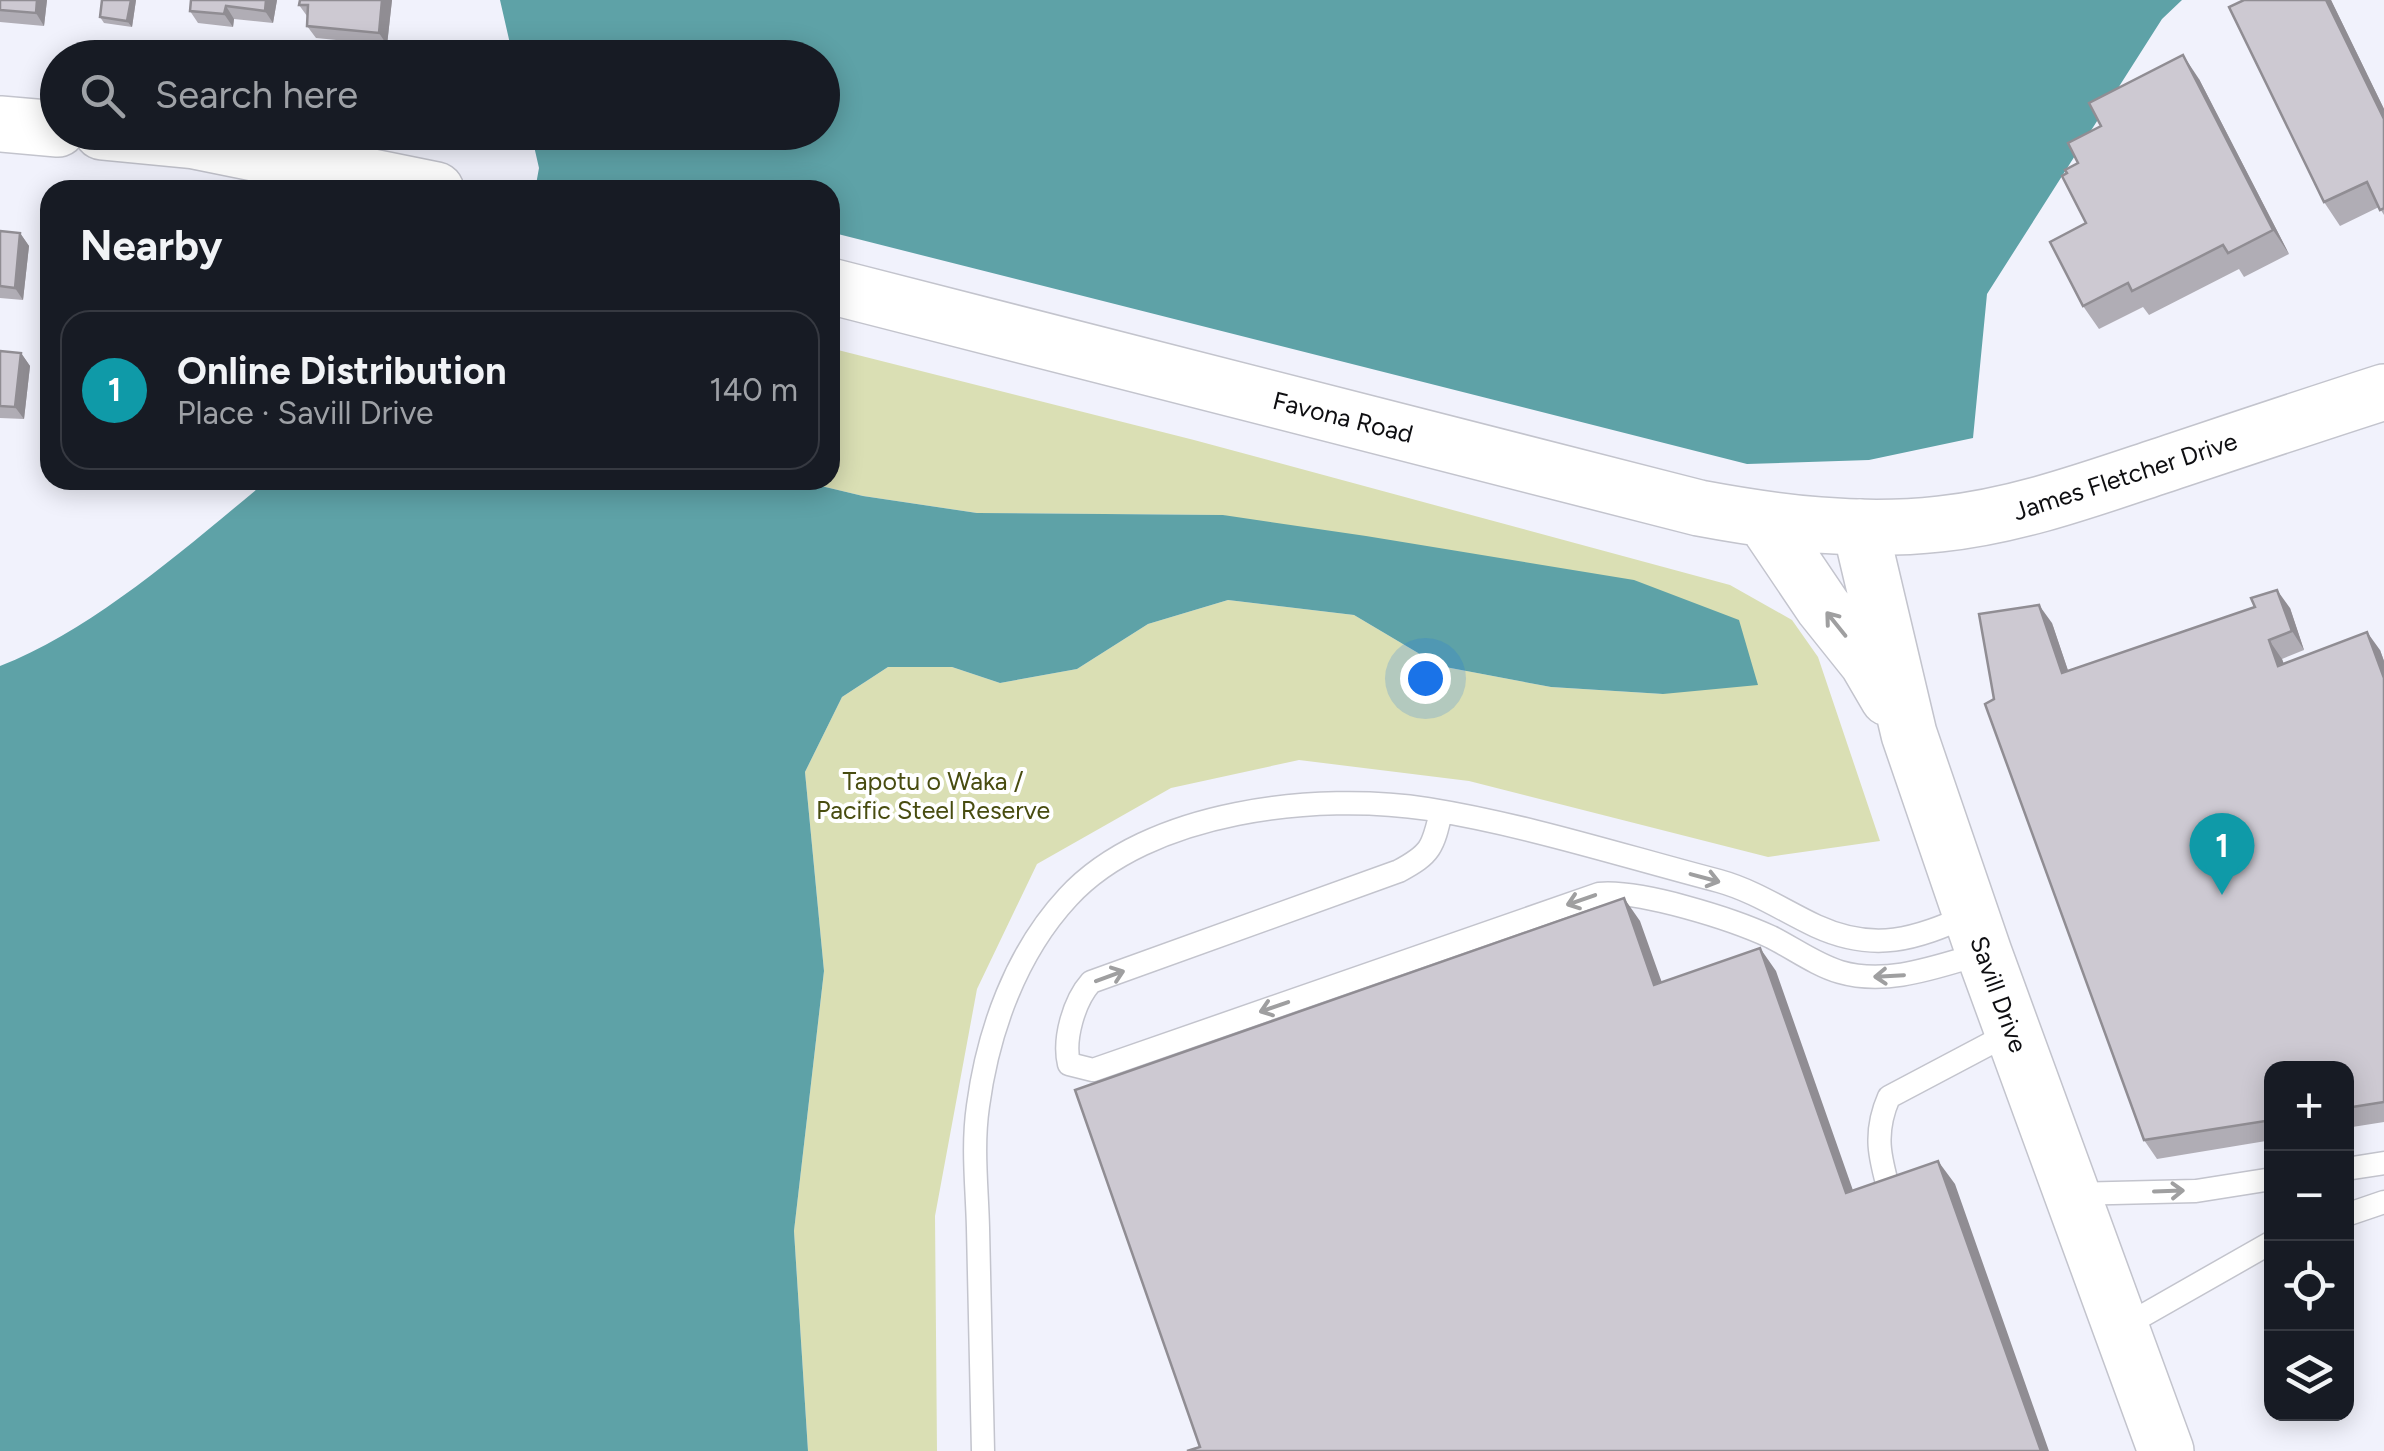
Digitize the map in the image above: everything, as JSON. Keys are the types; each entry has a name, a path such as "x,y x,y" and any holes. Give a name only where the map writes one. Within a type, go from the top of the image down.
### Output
{"main road":[{"path":"0,124 40,127"},
{"path":"243,150 388,180"},
{"name":"Favona Road","path":"840,289 1680,503 1765,520 1860,527"},
{"name":"James Fletcher Drive","path":"1860,527 1938,524 2002,515 2384,392"},
{"path":"1765,520 1823,608 1867,662 1909,734"},
{"name":"Savill Drive","path":"1860,527 1909,734 2012,1032 2166,1451"}],"lane":[{"path":"984,1451 974,1158 978,1107 1001,1010 1030,947 1069,896 1116,858 1192,825 1247,810 1385,805 1441,812 1734,885 1814,925 1856,940 1977,934"},
{"path":"1441,812 1433,844 1423,858 1399,871 1090,982 1080,994 1066,1050 1069,1064 1093,1070 1599,894 1627,893 1750,927 1839,972 1871,976 1905,975 1977,934"},
{"path":"1900,1223 1877,1146 1882,1112 1889,1096 2012,1032"},
{"path":"2354,1168 2384,1164"},
{"path":"2071,1194 2196,1190 2264,1181"},
{"path":"2354,1213 2384,1202"},
{"path":"2121,1328 2264,1247"}],"green space":[{"name":"Tapotu o Waka / Pacific Steel Reserve","path":"840,351 1194,440 1730,585 1792,620 1818,657 1880,841 1768,857 1469,781 1299,760 1171,788 1037,864 977,989 935,1216 937,1451 808,1451 794,1231 824,971 805,772 842,697 888,667 952,667 1000,683 1077,669 1148,624 1228,600 1354,615 1440,666 1551,687 1663,694 1223,515 977,513 838,490"}],"water":[{"path":"500,0 2182,0 2162,19 1987,294 1973,438 1869,460 1747,464 840,235 840,180 537,180 535,150 840,150 840,40 509,40"},
{"path":"256,490 838,490 977,513 1223,515 1634,580 1739,620 1758,685 1663,694 1551,687 1440,666 1354,615 1228,600 1148,624 1077,669 1000,683 952,667 888,667 842,697 805,772 824,971 794,1231 808,1451 0,1451 0,666 71,630 174,558"}],"building":[{"path":"0,0 37,0 36,13 0,10"},
{"path":"102,0 131,0 127,21 100,17"},
{"path":"191,0 266,0 265,11 226,6 224,14 190,11"},
{"path":"300,0 382,0 379,33 307,26 308,5 299,5"},
{"path":"2244,0 2326,0 2384,119 2384,208 2380,210 2367,182 2324,202 2229,7"},
{"path":"2183,55 2273,230 2228,253 2223,245 2132,291 2128,283 2083,306 2050,242 2086,223 2062,176 2078,163 2068,143 2101,126 2089,103"},
{"path":"0,231 20,233 15,288 0,286"},
{"path":"0,351 21,353 15,407 0,406"},
{"path":"2277,590 2292,631 2269,640 2278,666 2367,632 2384,678 2384,1102 2354,1107 2354,1061 2264,1061 2264,1121 2144,1140 1985,704 1994,699 1979,614 2039,605 2062,673 2255,607 2251,598"},
{"path":"1624,898 1654,985 1760,948 1846,1193 1938,1161 2041,1451 1187,1451 1200,1447 1075,1090"}],"place":[{"name":"Online Distribution","path":"2222,895"}]}
